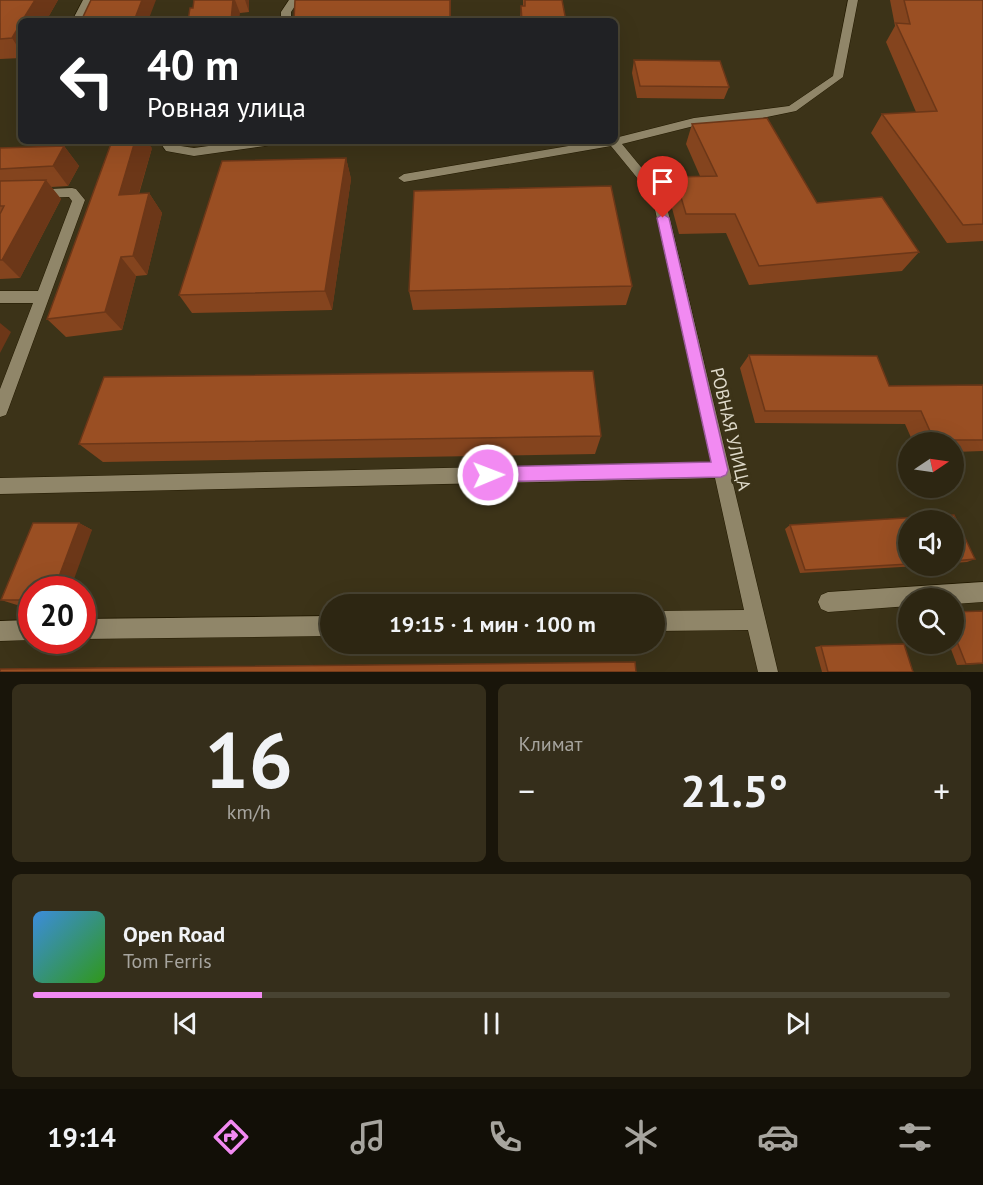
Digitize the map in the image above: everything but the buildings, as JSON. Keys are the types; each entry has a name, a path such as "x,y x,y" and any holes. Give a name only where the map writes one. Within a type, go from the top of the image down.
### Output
{"street":[{"path":"79,18 88,0"},
{"path":"286,18 286,12 294,0"},
{"path":"618,141 694,122 753,116 792,108 838,77 853,0"},
{"path":"167,144 170,148 194,152 251,144"},
{"path":"404,178 602,144"},
{"name":"РОВНАЯ УЛИЦА","path":"616,144 658,195 768,672"},
{"path":"0,195 72,192 79,200 1,403"},
{"path":"0,297 42,297"},
{"path":"0,486 721,470"},
{"path":"828,602 983,592"},
{"path":"665,621 756,620"},
{"path":"96,629 320,626"},
{"path":"0,631 18,630"}],"route":[{"path":"488,475 721,470 663,218"}]}
